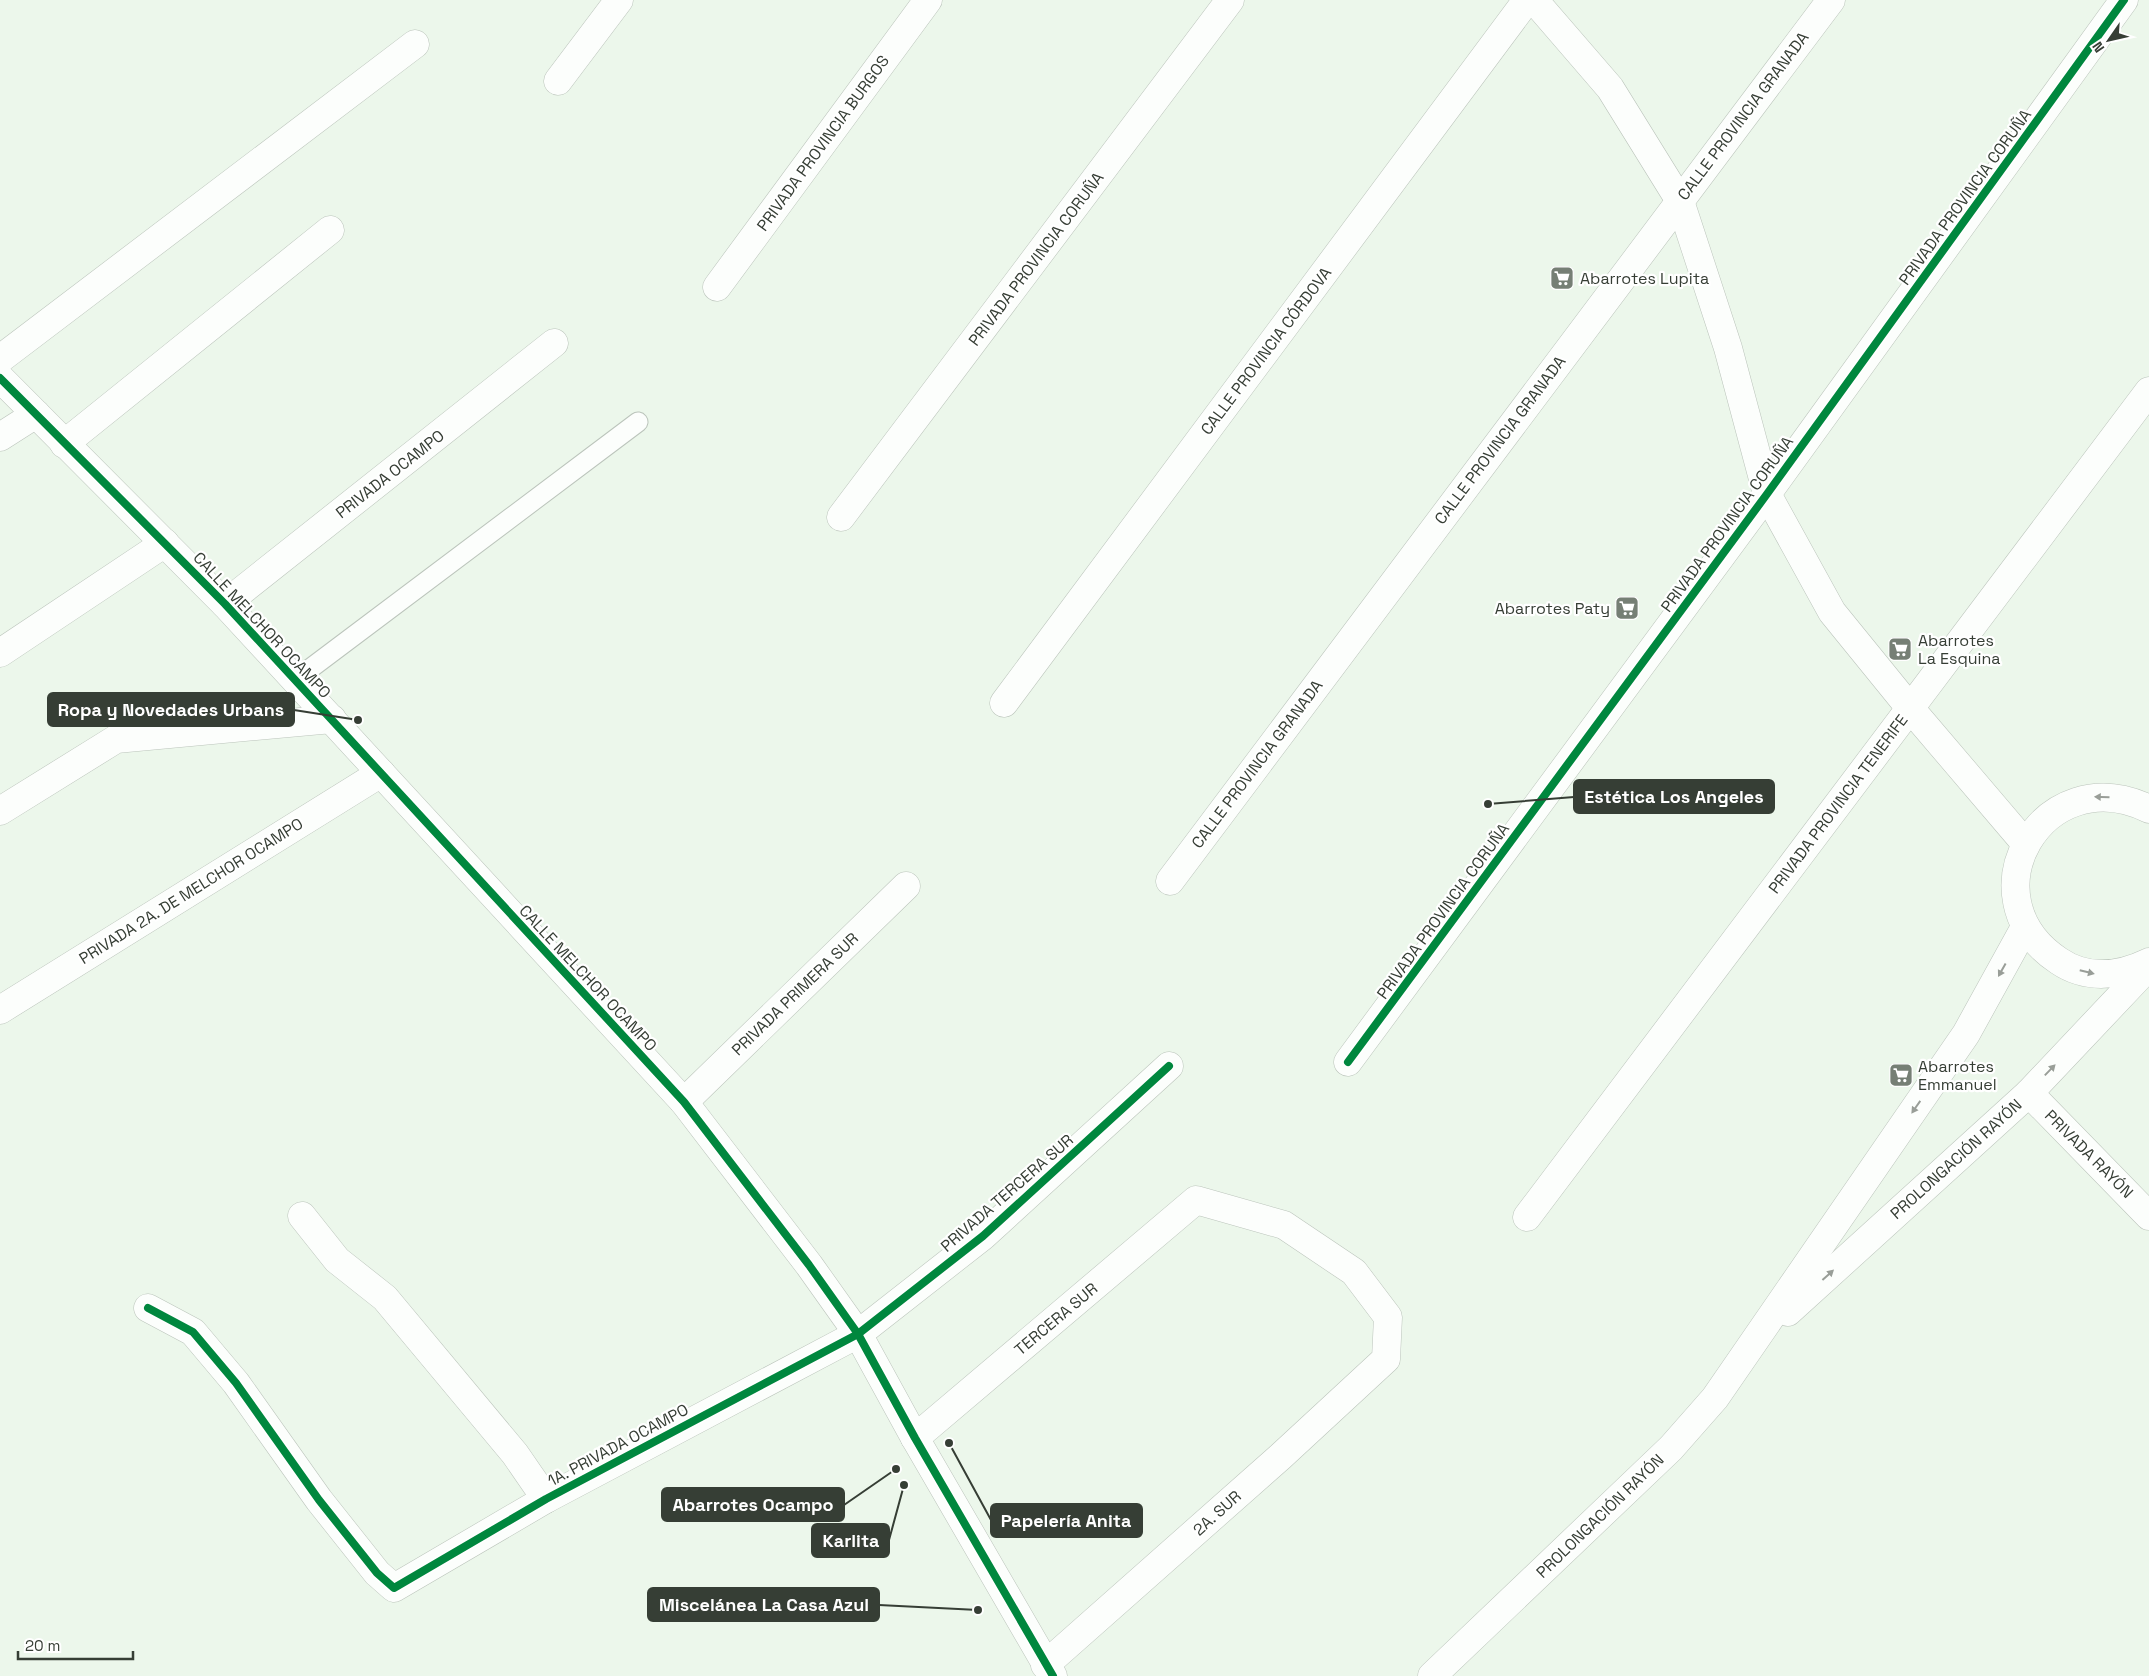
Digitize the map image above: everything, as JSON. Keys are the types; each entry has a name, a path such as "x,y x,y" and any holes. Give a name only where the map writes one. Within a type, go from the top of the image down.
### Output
{"street":[{"path":"558,81 619,0"},
{"name":"PRIVADA PROVINCIA BURGOS","path":"717,287 928,0"},
{"name":"PRIVADA PROVINCIA CORUÑA","path":"841,517 1230,0"},
{"name":"CALLE PROVINCIA CÓRDOVA","path":"1004,702 1527,0"},
{"path":"1534,0 1610,88 1680,201 1728,348 1767,494 1832,612 1910,708 2025,843"},
{"name":"CALLE PROVINCIA GRANADA","path":"1170,881 1831,0"},
{"name":"PRIVADA PROVINCIA CORUÑA","path":"1348,1062 1767,494 2124,0"},
{"path":"0,359 416,44"},
{"path":"64,444 330,230"},
{"name":"PRIVADA OCAMPO","path":"225,604 554,344"},
{"name":"CALLE MELCHOR OCAMPO","path":"0,378 225,604 684,1102 809,1265 858,1334 915,1438 1049,1671"},
{"name":"PRIVADA PROVINCIA TENERIFE","path":"1528,1217 2149,391"},
{"path":"0,437 36,414"},
{"path":"0,653 166,543"},
{"path":"0,811 116,739 332,719"},
{"name":"PRIVADA 2A. DE MELCHOR OCAMPO","path":"0,1010 381,773"},
{"path":"2145,798 2095,796 2067,804 2043,820 2025,843 2016,870 2016,899 2025,927 2044,951 2069,968 2098,975 2128,972 2149,962"},
{"name":"PRIVADA PRIMERA SUR","path":"684,1102 906,886"},
{"name":"PROLONGACIÓN RAYÓN","path":"1432,1676 1671,1448 1715,1398 1966,1034 2025,927"},
{"name":"PROLONGACIÓN RAYÓN","path":"1753,1343 2029,1093 2149,966"},
{"name":"PRIVADA TERCERA SUR","path":"858,1334 983,1236 1169,1066"},
{"name":"PRIVADA RAYÓN","path":"2029,1093 2149,1216"},
{"name":"TERCERA SUR","path":"915,1438 1196,1200 1284,1224 1354,1272 1388,1318 1386,1359"},
{"path":"302,1216 337,1260 384,1298 515,1454 546,1499"},
{"name":"1A. PRIVADA OCAMPO","path":"148,1308 193,1332 236,1383 336,1522 377,1573 394,1588 546,1499 858,1334"},
{"name":"2A. SUR","path":"1049,1671 1386,1359"}],"lane":[{"path":"295,680 638,422"}],"cycle path":[{"path":"1348,1062 1767,494 2124,0"},
{"path":"0,378 225,604 684,1102 809,1265 858,1334 915,1438 1053,1676"},
{"path":"148,1308 193,1332 236,1383 319,1500 377,1573 394,1588 546,1499 858,1334 983,1236 1169,1066"}],"place":[{"name":"Abarrotes Lupita","path":"1562,278"},
{"name":"Abarrotes Paty","path":"1627,608"},
{"name":"Abarrotes La Esquina","path":"1900,649"},
{"name":"Ropa y Novedades Urbans","path":"358,720"},
{"name":"Estética Los Angeles","path":"1488,804"},
{"name":"Abarrotes Emmanuel","path":"1901,1075"},
{"name":"Papelería Anita","path":"949,1443"},
{"name":"Abarrotes Ocampo","path":"896,1469"},
{"name":"Karlita","path":"904,1485"},
{"name":"Miscelánea La Casa Azul","path":"978,1610"}]}
